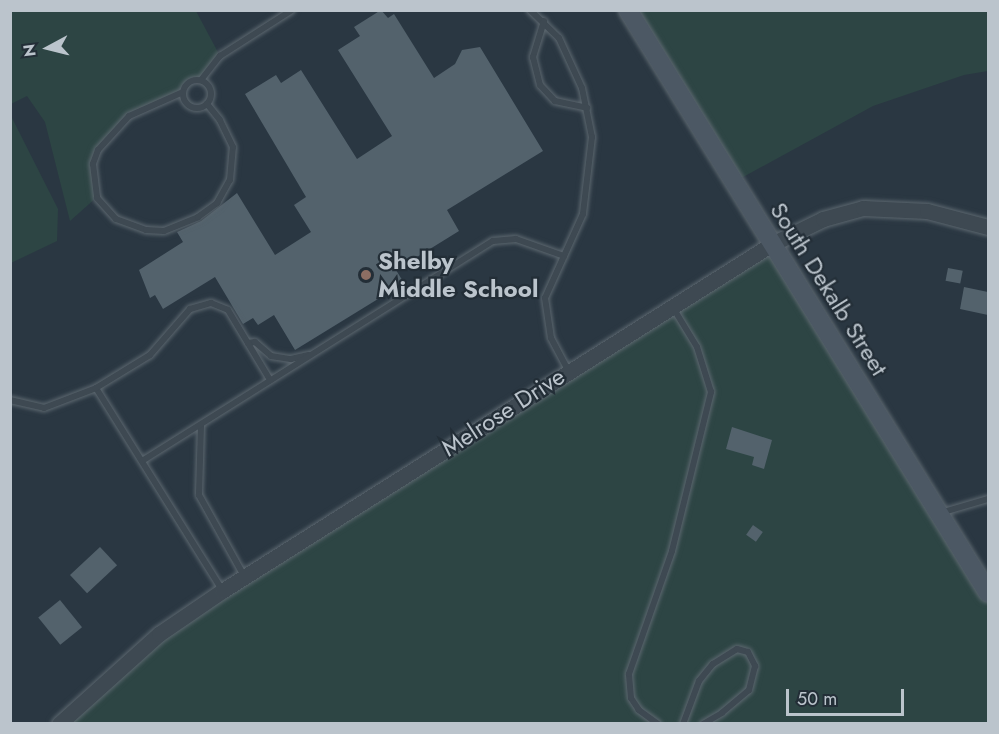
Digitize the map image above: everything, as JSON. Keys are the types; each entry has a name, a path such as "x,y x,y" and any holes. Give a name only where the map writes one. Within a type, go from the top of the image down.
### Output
{"main road":[{"name":"South Dekalb Street","path":"628,10 988,592"}],"street":[{"name":"Melrose Drive","path":"59,723 159,634 222,591 568,370 772,244 824,219 863,208 927,212 988,227"}],"lane":[{"path":"207,104 220,120 233,147 230,180 217,203 198,217 164,231 146,230 116,219 98,198 93,164 98,150 129,116 183,92 189,83 201,80 220,56 292,10"},
{"path":"530,10 544,21 558,38 582,88 592,137 591,173 583,214 549,285 545,310 551,338 568,370"},
{"path":"544,21 533,57 540,85 555,101 587,108"},
{"path":"183,92 190,106 200,108 207,104 211,92 201,80"},
{"path":"142,462 493,241 516,239 564,256"},
{"path":"10,400 44,408 96,388 150,355 182,315 199,305 211,303 225,307 270,380"},
{"path":"658,723 639,710 631,698 629,674 672,551 711,392 697,347 672,306"},
{"path":"248,343 255,342 271,356 310,356"},
{"path":"96,388 222,591"},
{"path":"201,426 199,495 245,576"},
{"path":"939,513 988,500"},
{"path":"683,723 699,681 713,664 737,649 748,652 755,666 748,690 722,713 703,723"}],"green space":[{"path":"11,11 196,11 220,56 201,80 189,83 183,92 140,108 109,135 93,164 97,197 70,221 45,122 27,96 11,104"},
{"path":"628,11 988,11 988,71 964,75 873,106 734,182"},
{"path":"10,114 58,209 57,241 11,263"},
{"path":"772,244 988,593 988,723 59,724 159,634"}],"building":[{"path":"381,10 388,18 394,14 434,78 455,64 462,50 480,47 543,151 447,210 459,231 396,270 404,283 295,350 274,315 258,325 253,318 243,324 215,277 163,309 155,295 150,298 139,270 183,242 177,232 201,221 237,193 275,255 311,232 294,205 306,197 245,94 276,75 281,83 301,70 357,159 392,136 338,50 360,36 354,27"},
{"path":"948,268 963,271 960,284 946,281"},
{"path":"964,287 988,292 988,315 960,309"},
{"path":"732,427 772,440 764,469 752,465 754,457 726,449"},
{"path":"753,525 763,532 756,542 746,535"},
{"path":"100,547 117,565 87,593 70,575"},
{"path":"60,600 82,627 60,645 38,618"}],"place":[{"name":"Shelby Middle School","path":"366,275"}]}
